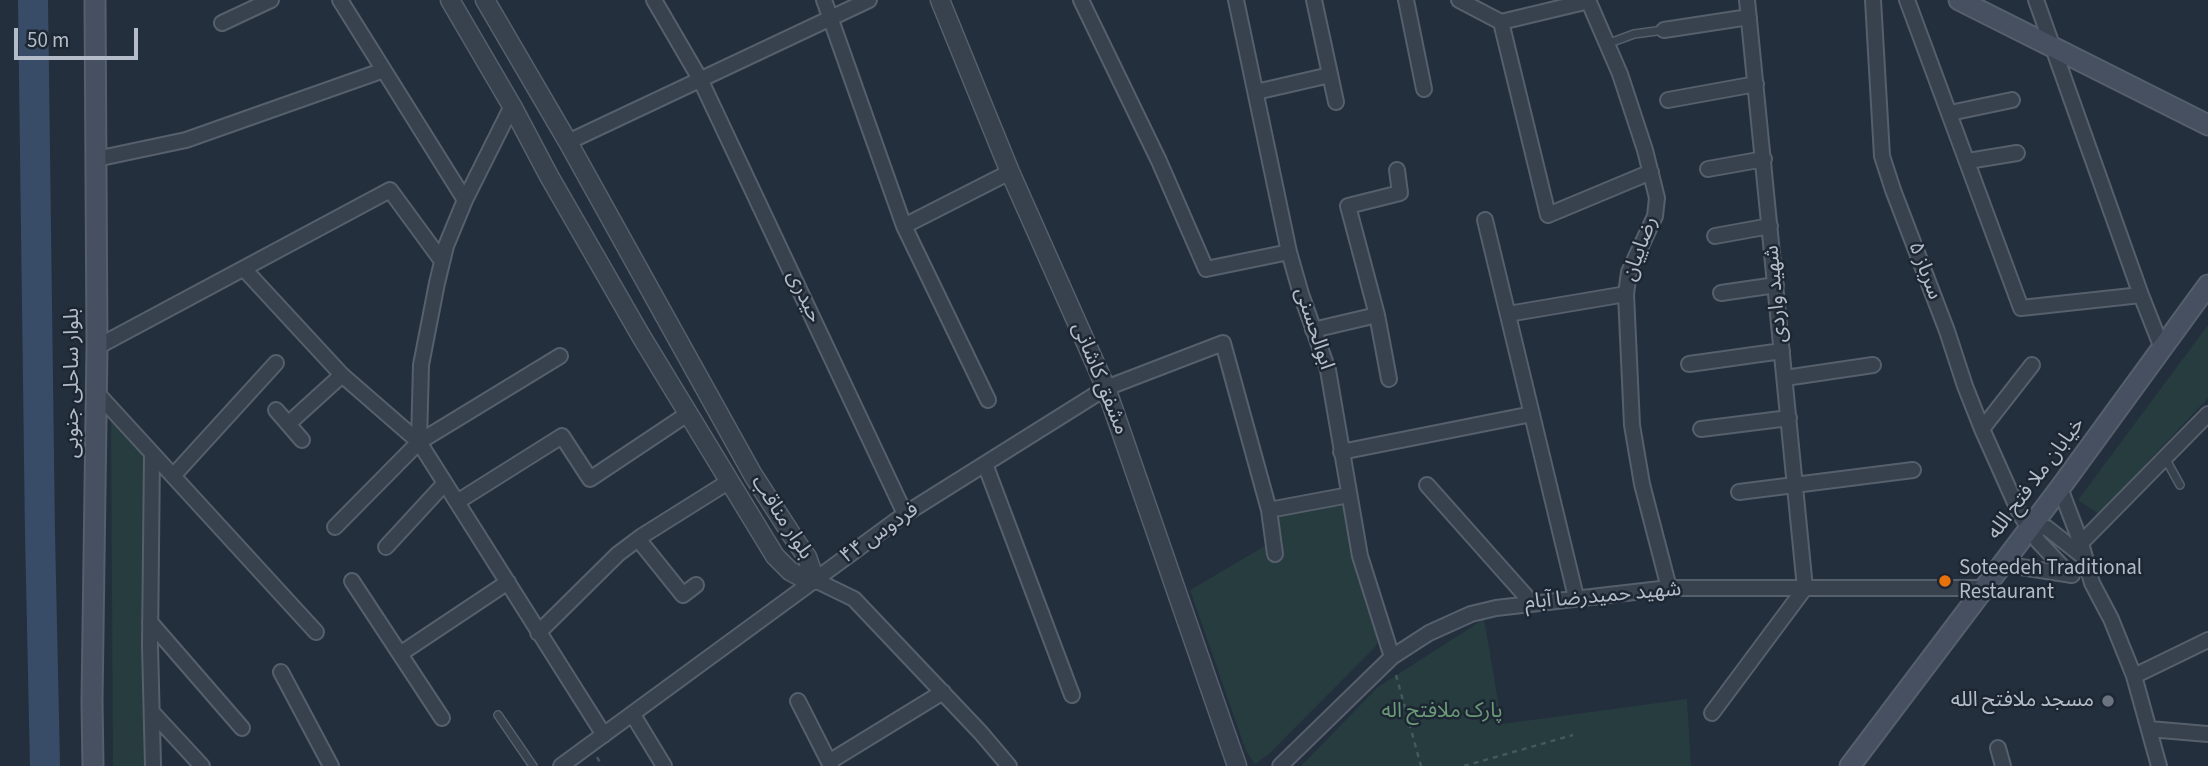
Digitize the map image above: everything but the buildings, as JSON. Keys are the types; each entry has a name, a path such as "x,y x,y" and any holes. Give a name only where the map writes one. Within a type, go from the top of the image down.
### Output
{"main road":[{"name":"بلوار ساحلی جنوبی","path":"93,766 97,393 95,0"},
{"path":"1959,0 2208,125"},
{"name":"خیابان ملا فتح الله","path":"1850,766 2031,527 2208,285"}],"street":[{"path":"222,23 271,0"},
{"path":"340,0 465,200"},
{"name":"بلوار مناقب","path":"450,0 513,106 549,176 728,482 775,556 790,571 815,580"},
{"name":"بلوار مناقب","path":"485,0 568,142 753,475 807,557 815,580"},
{"name":"حیدری","path":"654,0 700,79 905,514"},
{"path":"824,0 904,226 988,400"},
{"path":"568,142 869,0"},
{"name":"مشفق کاشانی","path":"940,0 1010,172 1106,388 1237,766"},
{"path":"1081,0 1164,172 1206,269 1289,252"},
{"name":"ابوالحسنی","path":"1236,0 1289,252 1328,370 1360,556 1392,657"},
{"path":"1314,0 1336,102"},
{"path":"1406,0 1424,89"},
{"path":"1459,0 1502,22 1589,1"},
{"name":"شهید واردی","path":"1747,0 1805,588"},
{"name":"سرباز ۵","path":"1873,0 1882,156 1982,429 2020,514 2038,541 2070,575"},
{"path":"1907,0 2021,308 2141,295"},
{"path":"2036,0 2162,348"},
{"name":"رضاییان","path":"1589,1 1620,74 1657,198 1655,216 1629,272 1626,294 1632,425 1642,484 1669,589"},
{"path":"1664,30 1749,17"},
{"path":"1502,22 1548,215 1651,172"},
{"path":"96,159 186,140 384,70"},
{"path":"1256,92 1330,75"},
{"path":"1668,100 1756,83"},
{"path":"1950,113 2012,100"},
{"path":"419,442 421,365 442,261 465,200 513,106"},
{"path":"1968,161 2017,153"},
{"path":"1708,169 1764,159"},
{"path":"1389,379 1377,315 1349,206 1401,193 1397,170"},
{"path":"904,226 1010,172"},
{"path":"97,347 390,190 442,261"},
{"path":"1485,220 1576,597"},
{"path":"1715,236 1770,226"},
{"path":"244,269 342,375 419,442 604,735"},
{"path":"1721,293 1776,285"},
{"path":"1508,314 1626,294"},
{"path":"1313,330 1377,315"},
{"name":"فردوس ۴۴","path":"561,766 905,514 1106,388 1223,343 1269,510"},
{"path":"1689,364 1782,351"},
{"path":"335,527 419,442 560,356"},
{"path":"173,476 276,363"},
{"path":"1785,378 1873,365"},
{"path":"1982,429 2032,365"},
{"path":"288,424 342,375"},
{"path":"97,393 316,632"},
{"path":"276,410 302,440"},
{"path":"457,502 562,436 590,479 689,414"},
{"path":"1341,452 1532,414"},
{"path":"2081,542 2208,414"},
{"path":"1701,429 1788,418"},
{"path":"152,454 150,622 153,766"},
{"path":"985,464 1072,695"},
{"path":"1740,492 1913,470"},
{"path":"538,633 598,572 638,539 728,482"},
{"path":"386,547 445,483"},
{"path":"1427,485 1532,603"},
{"path":"2060,488 2081,542 2092,583 2134,676 2159,766"},
{"path":"1275,554 1269,510 1349,495"},
{"path":"2031,527 2047,528 2085,558"},
{"path":"638,539 683,594 696,585"},
{"path":"2002,564 2070,575 2092,583"},
{"path":"815,580 854,599 1009,766"},
{"path":"352,581 442,718"},
{"path":"400,654 508,582"},
{"path":"1712,713 1805,588"},
{"name":"شهید حمیدرضا آبام","path":"1280,766 1392,657 1429,633 1471,614 1576,597 1669,589 1983,588"},
{"path":"150,622 242,728"},
{"path":"2134,676 2208,640"},
{"path":"281,673 331,766"},
{"path":"798,701 830,764 943,692"},
{"path":"152,712 202,766"},
{"path":"633,715 664,766"},
{"path":"2149,729 2208,734"},
{"path":"1998,748 2003,766"}],"lane":[{"path":"1607,44 1634,34 1664,30"},
{"path":"2165,457 2180,485"},
{"path":"498,715 533,766"}],"path":[{"path":"1392,657 1421,766"},
{"path":"1464,766 1573,735"}],"green space":[{"path":"2208,325 2208,398 2099,514 2078,500"},
{"path":"111,419 145,454 147,766 113,766"},
{"path":"1347,498 1381,637 1375,647 1269,754 1255,764 1246,751 1190,590 1270,543 1272,512"},
{"name":"پارک ملافتح اله","path":"1484,619 1502,724 1687,699 1691,766 1301,766 1378,687"}],"waterway":[{"path":"33,0 45,766"}],"place":[{"name":"Soteedeh Traditional Restaurant","path":"1945,581"},
{"name":"مسجد ملافتح الله","path":"2108,701"}]}
